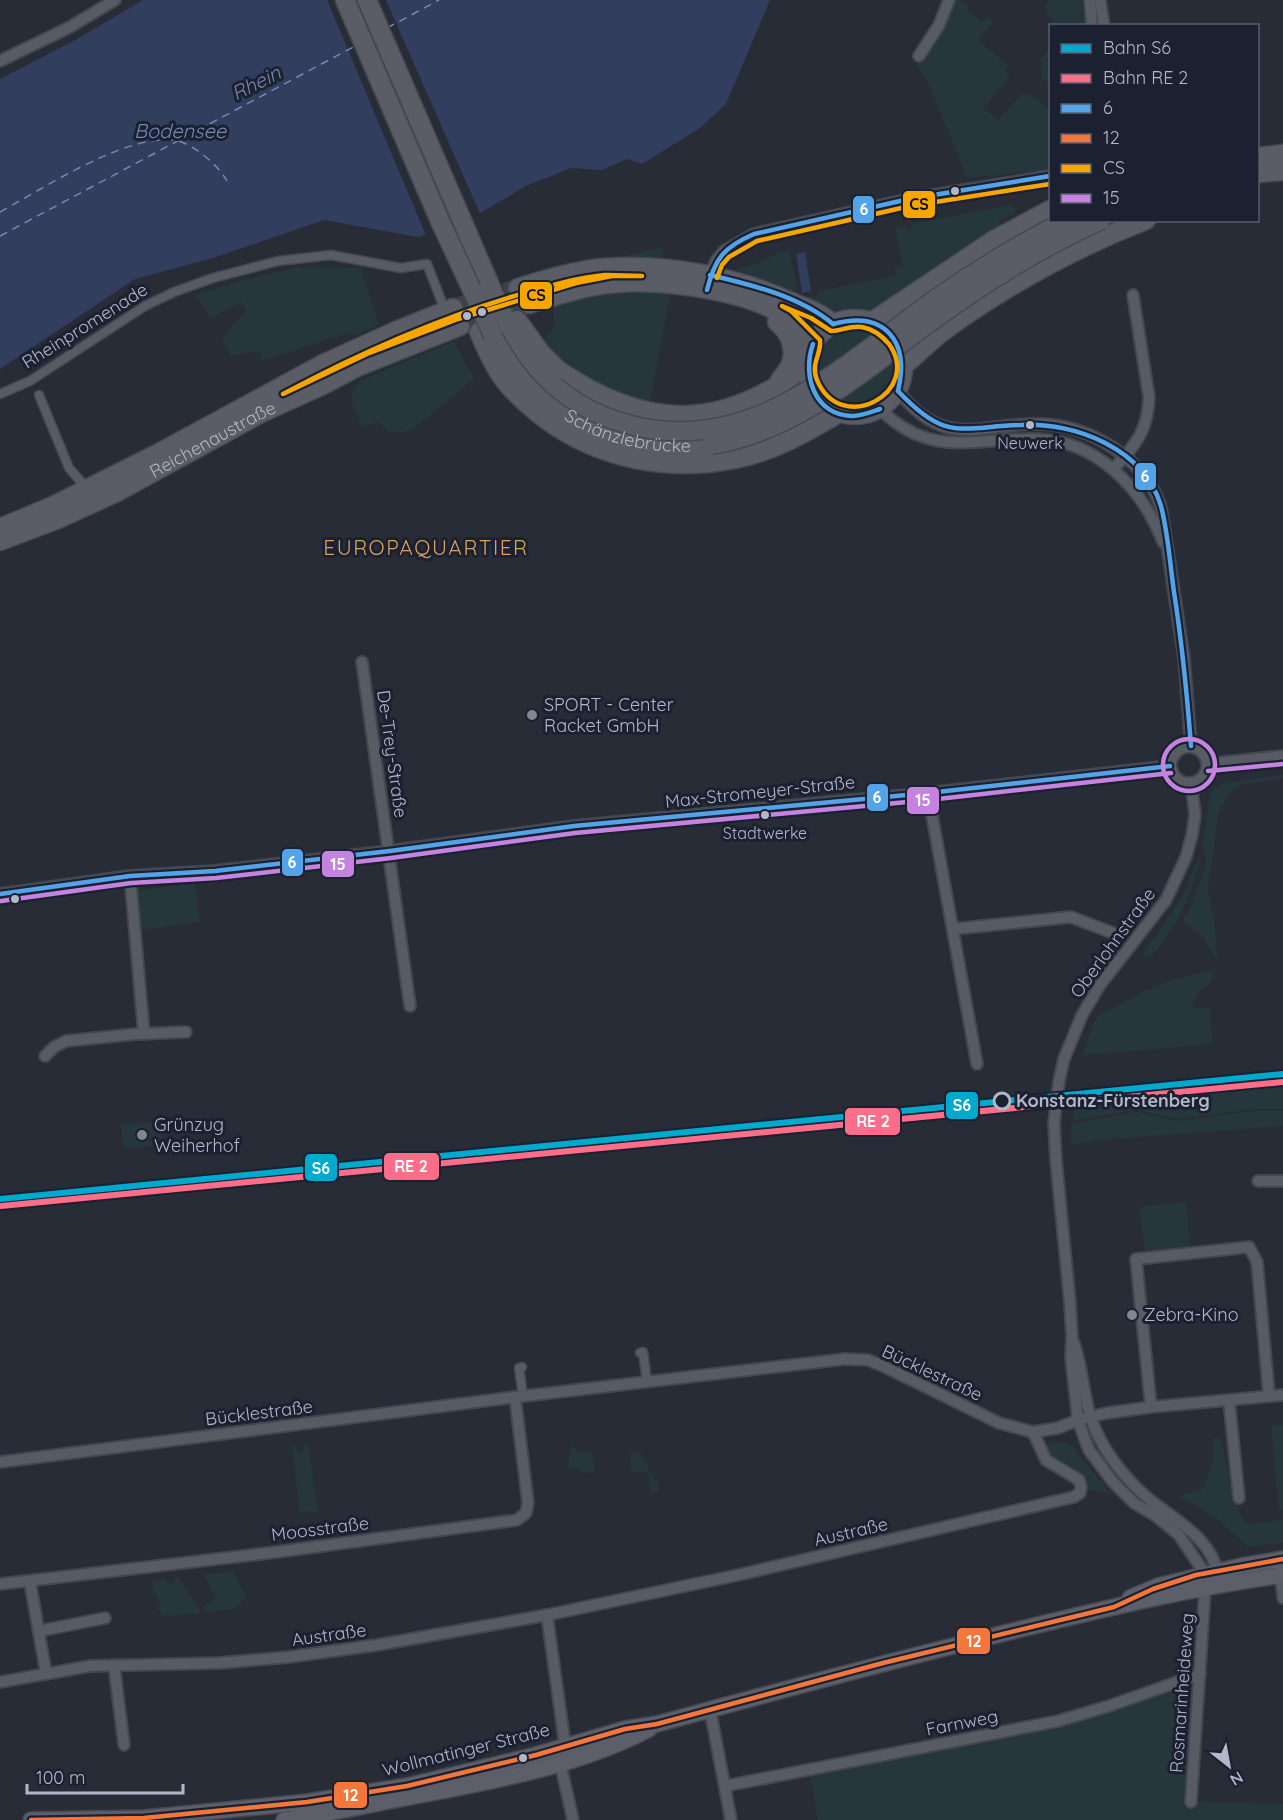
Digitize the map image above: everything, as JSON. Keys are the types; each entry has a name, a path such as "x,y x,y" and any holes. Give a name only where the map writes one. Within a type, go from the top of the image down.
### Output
{"main road":[{"name":"Schänzlebrücke","path":"345,0 440,221 493,335 508,360 527,383 550,404 592,428 635,442 659,446 711,445 741,439 798,415 829,396 1004,271 1097,222"},
{"name":"Schänzlebrücke","path":"368,0 503,317 526,356 541,374 569,397 606,418 630,426 676,432 702,431 749,420 798,397 834,375 972,275 1009,251 1062,222"},
{"path":"1259,158 1282,166"},
{"path":"1259,172 1282,166"},
{"path":"1259,178 1282,166"},
{"path":"873,321 994,240 1049,211"},
{"path":"440,221 442,248 485,347 503,378 530,406 576,438 622,456 670,464 713,462 737,459 790,441 839,413"},
{"path":"904,365 940,333 1016,284 1067,256 1141,222"},
{"path":"518,288 570,273 605,268 657,269 709,283 779,295 821,314 833,324"},
{"path":"545,280 539,288 535,302 596,286 631,282 673,285 709,283 771,308 786,317 813,344"},
{"path":"489,284 505,297 526,334 558,370 573,381 606,398 636,409 670,414 715,412 742,405 775,388 807,365"},
{"name":"Reichenaustraße","path":"0,528 52,506 159,453 323,364 448,308 462,314 458,327 357,367 323,386 259,414 117,492 67,515 0,541"},
{"path":"771,308 777,321 787,332 792,350 789,367 775,388"},
{"path":"851,319 873,321 890,334 897,343 904,365 898,391 890,402 866,415 851,416 839,413 823,404 807,377 809,352 818,336 833,324 851,319"},
{"path":"1212,1580 1282,1567"},
{"name":"Wollmatinger Straße","path":"1114,1607 1134,1595 1158,1586 1184,1580 1212,1580"},
{"name":"Wollmatinger Straße","path":"31,1820 144,1819 264,1807 366,1793 465,1773 536,1755 625,1728 657,1724 921,1653 1114,1607 1212,1580"},
{"name":"Wollmatinger Straße","path":"284,1820 462,1786 560,1762 624,1742 657,1724"}],"street":[{"path":"0,61 70,27 115,0"},
{"path":"919,56 939,25 949,0"},
{"path":"1090,0 1092,24"},
{"path":"1100,0 1104,24"},
{"path":"709,283 716,261 724,251 754,234 909,199 1049,176"},
{"name":"Rheinpromenade","path":"0,394 30,381 110,328 164,297 213,278 278,261 331,255 401,268 427,264 448,308"},
{"path":"1114,468 1142,434 1149,397 1133,295"},
{"path":"898,391 918,413 945,426 963,430 1041,424 1060,427 1098,439 1125,456 1145,479 1160,505 1184,658 1191,746"},
{"path":"39,395 69,468 83,484"},
{"path":"880,409 894,423 937,441 952,444 1035,439 1056,441 1084,450 1114,468 1144,506 1158,530 1168,557"},
{"name":"De-Trey-Straße","path":"362,662 390,851"},
{"path":"1191,746 1201,750 1207,764 1203,777 1191,783 1177,779 1170,766 1176,751 1191,746"},
{"path":"1207,764 1283,756"},
{"name":"Max-Stromeyer-Straße","path":"0,894 130,876 215,871 390,851 574,826 928,793 1170,766"},
{"name":"Oberlohnstraße","path":"1191,783 1195,815 1186,856 1166,900 1100,985 1082,1015 1059,1081 1054,1123 1072,1337 1071,1358 1078,1420 1089,1450 1103,1470 1134,1503 1171,1526 1179,1534 1212,1580"},
{"path":"928,793 977,1064"},
{"path":"390,851 410,1006"},
{"path":"130,876 144,1034"},
{"path":"953,929 1071,917 1113,933"},
{"path":"45,1056 54,1047 66,1041 186,1032"},
{"path":"1258,1181 1283,1181"},
{"path":"1151,1407 1136,1259 1249,1247 1257,1262 1269,1395"},
{"name":"Oberlohnstraße","path":"1072,1337 1081,1364 1090,1416 1102,1443 1121,1471 1150,1500 1190,1528 1210,1554 1212,1580"},
{"path":"640,1353 643,1352 647,1382"},
{"name":"Bücklestraße","path":"0,1462 845,1359 868,1360 999,1423 1033,1432 1058,1428 1090,1416 1151,1407 1283,1395"},
{"path":"519,1397 519,1368 522,1367"},
{"name":"Moosstraße","path":"0,1584 517,1520 526,1513 528,1503 519,1397"},
{"path":"1229,1400 1239,1498"},
{"name":"Austraße","path":"0,1682 90,1666 219,1663 289,1657 377,1645 547,1615 951,1527 1074,1497 1080,1493 1079,1480 1046,1460 1033,1432"},
{"path":"1184,1580 1196,1558"},
{"path":"1282,1567 1283,1598"},
{"name":"Rosmarinheideweg","path":"1191,1802 1200,1674 1212,1580"},
{"path":"30,1582 46,1673"},
{"path":"547,1615 565,1745 560,1762 573,1820"},
{"path":"39,1631 105,1618"},
{"path":"114,1665 124,1745"},
{"name":"Farnweg","path":"725,1786 1058,1721 1200,1674"},
{"path":"710,1709 731,1820"}],"shaded area":[{"path":"955,0 961,0 969,7 967,10 982,22 988,17 991,20 991,24 978,40 1009,66 1005,71 1010,76 983,108 999,120 1021,94 1030,94 1049,110 1049,170 967,178 927,80 916,66 935,45"},
{"path":"1050,0 1081,0 1085,24 1056,24 1050,20 1045,5"},
{"path":"1049,49 1049,84 1042,78 1041,59"},
{"path":"1010,205 1014,207 1015,212 998,222 999,226 988,237 868,313 830,313 741,275 737,268 750,266 789,250 799,298 819,295 818,291 896,276 894,268 903,266 895,228 907,225 906,228 912,232 913,224"},
{"path":"658,248 664,251 657,260 582,265"},
{"path":"299,267 361,268 379,325 353,336 350,332 261,361 261,355 256,351 231,356 222,338 246,311 241,302 210,319 196,295 244,280"},
{"path":"668,290 670,296 649,406 619,395 592,381 567,363 544,340 555,326 553,302 590,293"},
{"path":"855,327 871,330 884,339 893,352 896,368 893,384 884,397 871,406 855,409 839,406 826,397 817,384 814,368 817,352 826,339 839,330"},
{"path":"454,341 474,379 414,428 402,433 389,432 379,422 362,426 352,403 351,394 360,381"},
{"path":"1283,775 1283,778 1240,785 1228,796 1218,813 1208,890 1218,964 1205,939 1184,922 1184,917 1193,902 1202,878 1206,860 1202,847 1210,795 1213,789 1221,784"},
{"path":"1199,856 1200,862 1182,912 1151,956 1143,954 1183,896"},
{"path":"195,883 200,922 142,930 137,891"},
{"path":"1212,971 1212,979 1198,994 1193,1008 1210,1007 1212,1044 1082,1055 1099,1015 1168,981"},
{"path":"1283,1086 1283,1109 1254,1109 1177,1119 1137,1110 1074,1120 1073,1106"},
{"path":"1254,1111 1283,1111 1283,1126 1099,1140 1071,1145 1071,1124 1137,1112 1177,1121"},
{"name":"Grünzug Weiherhof","path":"161,1121 163,1145 124,1149 121,1125"},
{"path":"1186,1202 1190,1246 1145,1251 1139,1207"},
{"path":"1271,1425 1283,1425 1283,1509 1279,1510"},
{"path":"1213,1438 1221,1438 1234,1502 1247,1524 1283,1520 1283,1543 1248,1547 1215,1517 1178,1496 1202,1489 1213,1464"},
{"path":"1054,1442 1065,1442 1073,1447 1111,1494 1087,1489 1079,1473 1048,1453 1045,1446"},
{"path":"303,1445 308,1445 318,1511 300,1512 292,1446 297,1446 298,1453 304,1452"},
{"path":"571,1446 576,1448 578,1454 592,1452 595,1472 581,1473 579,1467 568,1469"},
{"path":"630,1451 642,1455 654,1481 658,1481 660,1493 651,1494 648,1471 631,1473"},
{"path":"233,1572 246,1596 236,1609 206,1612 203,1606 216,1598 203,1574"},
{"path":"178,1577 201,1613 163,1616 156,1607 161,1605 153,1589 152,1580 164,1579 169,1585 175,1581 173,1578"},
{"path":"1200,1674 1191,1801 1283,1804 1283,1820 818,1820 809,1768 1058,1721"}],"water":[{"name":"Bodensee","path":"143,0 770,0 726,104 700,128 642,164 627,159 602,170 571,168 526,186 455,228 418,237 324,220 213,258 135,279 0,369 0,79 77,39"},
{"path":"805,252 811,291 802,293 796,254"}],"pier":[{"path":"327,0 386,0 481,216 456,231 427,238"}],"ferry route":[{"path":"387,28 439,0"},
{"path":"0,236 357,45"},
{"path":"0,212 61,177 108,154 153,141 173,140 188,145 211,162 227,181"}],"tunnel":[{"path":"453,308 518,288"},
{"path":"460,326 529,304"}],"rail line":[{"name":"S6","path":"0,1199 1283,1074"}],"transit line":[{"name":"6","path":"707,290 717,262 722,255 735,244 754,234 909,199 1049,176"},
{"name":"CS","path":"717,278 722,265 729,257 757,241 910,206 1049,184"},
{"name":"CS","path":"605,275 642,276 612,276 576,283 458,319 367,354 283,394 366,352 452,317 546,287 581,278 605,275"},
{"name":"6","path":"710,275 790,299 820,314 833,324"},
{"name":"CS","path":"782,306 811,318 831,331 862,327 880,336 889,344 897,362 895,378 887,392 875,401 859,406 843,405 828,397 815,374 820,340 791,311 782,306"},
{"name":"6","path":"833,324 851,321 867,322 880,326 890,334 900,357 901,373 898,391"},
{"name":"6","path":"813,344 810,356 810,380 820,401 828,409 852,416 880,409"},
{"name":"6","path":"898,391 929,418 942,425 967,429 1021,425 1064,428 1105,443 1140,469 1152,486 1161,506 1165,527 1182,649 1191,746"},
{"name":"15","path":"1189,739 1199,741 1207,747 1213,755 1215,765 1213,775 1207,783 1199,789 1189,791 1179,789 1171,783 1165,775 1163,765 1165,755 1171,747 1179,741 1189,739"},
{"name":"15","path":"1208,771 1283,764"},
{"name":"6","path":"0,894 130,876 215,871 390,851 574,826 928,793 1170,766"},
{"name":"15","path":"1,901 131,883 216,878 391,858 575,833 929,800 1171,773"},
{"path":"1,1206 1283,1082"},
{"name":"12","path":"31,1820 144,1818 307,1802 407,1786 536,1755 625,1729 657,1724 883,1663 1114,1607 1153,1589 1196,1575 1283,1559"}],"place":[{"name":"Neuwerk","path":"1030,425"},
{"name":"SPORT - Center Racket GmbH","path":"532,715"},
{"name":"Stadtwerke","path":"765,815"},
{"name":"Konstanz-Fürstenberg","path":"1002,1101"},
{"name":"Grünzug Weiherhof","path":"142,1135"},
{"name":"Zebra-Kino","path":"1132,1315"}],"district":[{"name":"EUROPAQUARTIER","path":"426,548"}],"water label":[{"name":"Rhein","path":"256,83"}]}
